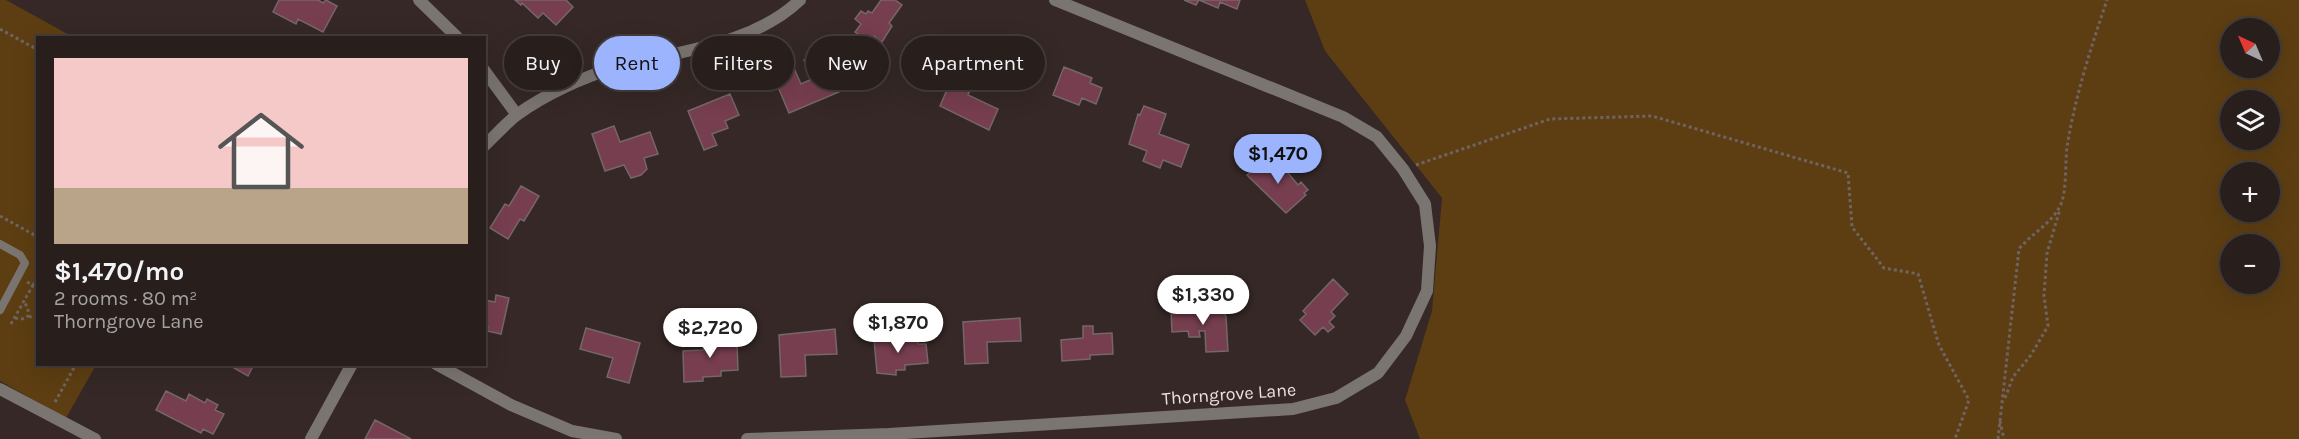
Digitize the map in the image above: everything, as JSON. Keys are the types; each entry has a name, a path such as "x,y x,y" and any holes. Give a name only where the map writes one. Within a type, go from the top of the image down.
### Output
{"street":[{"path":"419,0 456,36"},
{"path":"486,144 517,115 568,86 615,68 749,32 791,9 800,0"},
{"name":"Thorngrove Lane","path":"747,439 889,436 1293,409 1336,398 1378,373 1406,336 1427,291 1430,246 1425,204 1403,169 1377,137 1343,117 1055,0"},
{"path":"486,73 517,115"},
{"path":"311,439 351,366"},
{"path":"440,366 511,405 572,431 616,439"},
{"path":"0,389 94,439"}],"lane":[{"path":"0,244 20,255 25,263 0,310"}],"path":[{"path":"2004,439 1999,416 2013,377 2031,355 2048,326 2044,295 2047,253 2061,205 2067,146 2093,41 2107,0"},
{"path":"0,29 36,49"},
{"path":"1403,169 1550,119 1652,116 1848,174 1852,227 1884,268 1918,274 1939,345 1969,400 1955,439"},
{"path":"1998,439 2019,249 2029,237 2048,222 2061,205"},
{"path":"0,216 36,236"},
{"path":"11,324 33,285"},
{"path":"24,302 28,308 28,316"},
{"path":"15,318 22,319 28,316"},
{"path":"28,316 36,320"},
{"path":"48,414 75,366"}],"shaded area":[{"path":"0,0 6,0 71,36 36,36 36,366 95,366 66,418 0,381"},
{"path":"1305,0 2299,0 2299,439 1420,439 1405,400 1432,311 1442,198 1325,51"}],"building":[{"path":"279,0 318,0 323,3 326,0 337,6 323,32 298,19 296,24 273,12"},
{"path":"515,0 566,0 573,7 556,25 543,13 538,18 522,3 521,5"},
{"path":"881,0 895,0 902,5 889,23 892,26 886,36 861,36 855,32 861,24 855,19 861,11 866,14 868,11 872,13"},
{"path":"1184,0 1199,0 1196,5"},
{"path":"1199,0 1240,0 1237,9 1220,2 1218,8"},
{"path":"1064,67 1092,78 1090,83 1102,88 1096,104 1082,98 1079,105 1053,95"},
{"path":"794,68 801,84 806,82 806,90 841,91 789,113 779,90 794,90"},
{"path":"947,90 970,90 968,95 998,109 989,130 940,106"},
{"path":"730,94 739,115 725,121 728,128 712,134 717,145 704,150 688,111"},
{"path":"1144,106 1166,114 1159,134 1189,145 1181,167 1163,160 1160,168 1143,161 1147,151 1129,144 1138,114 1140,115"},
{"path":"614,126 620,142 650,132 658,154 644,158 647,169 641,175 631,178 624,165 605,171 592,134"},
{"path":"1267,158 1278,171 1283,167 1298,185 1301,182 1308,190 1304,193 1306,195 1286,213 1247,175"},
{"path":"521,186 539,196 524,221 520,219 508,239 490,228 505,204 509,206"},
{"path":"1333,279 1348,294 1331,312 1335,316 1329,322 1334,327 1328,332 1323,327 1315,335 1300,320 1306,314 1303,311"},
{"path":"496,295 509,298 501,334 487,331 488,327 486,326 486,300 495,302"},
{"path":"1219,308 1226,316 1228,351 1206,352 1205,331 1199,331 1200,337 1189,337 1188,331 1172,332 1171,310"},
{"path":"1020,318 1021,341 987,342 988,363 965,364 963,322"},
{"path":"1083,326 1093,326 1093,334 1112,333 1113,354 1090,355 1090,359 1062,361 1061,340 1083,338"},
{"path":"586,328 640,343 629,383 607,377 613,358 580,349"},
{"path":"835,329 837,354 805,355 806,376 781,377 779,335"},
{"path":"702,332 720,332 721,344 737,343 738,370 721,371 721,376 703,377 703,381 684,382 683,351 703,350"},
{"path":"904,333 904,339 917,337 918,344 926,344 928,363 905,365 905,370 896,370 896,375 877,373 874,339"},
{"path":"230,366 253,366 248,376"},
{"path":"166,391 186,401 189,394 205,403 207,399 218,405 215,410 224,414 213,434 203,429 201,433 156,410"},
{"path":"375,420 411,439 365,439"}]}
